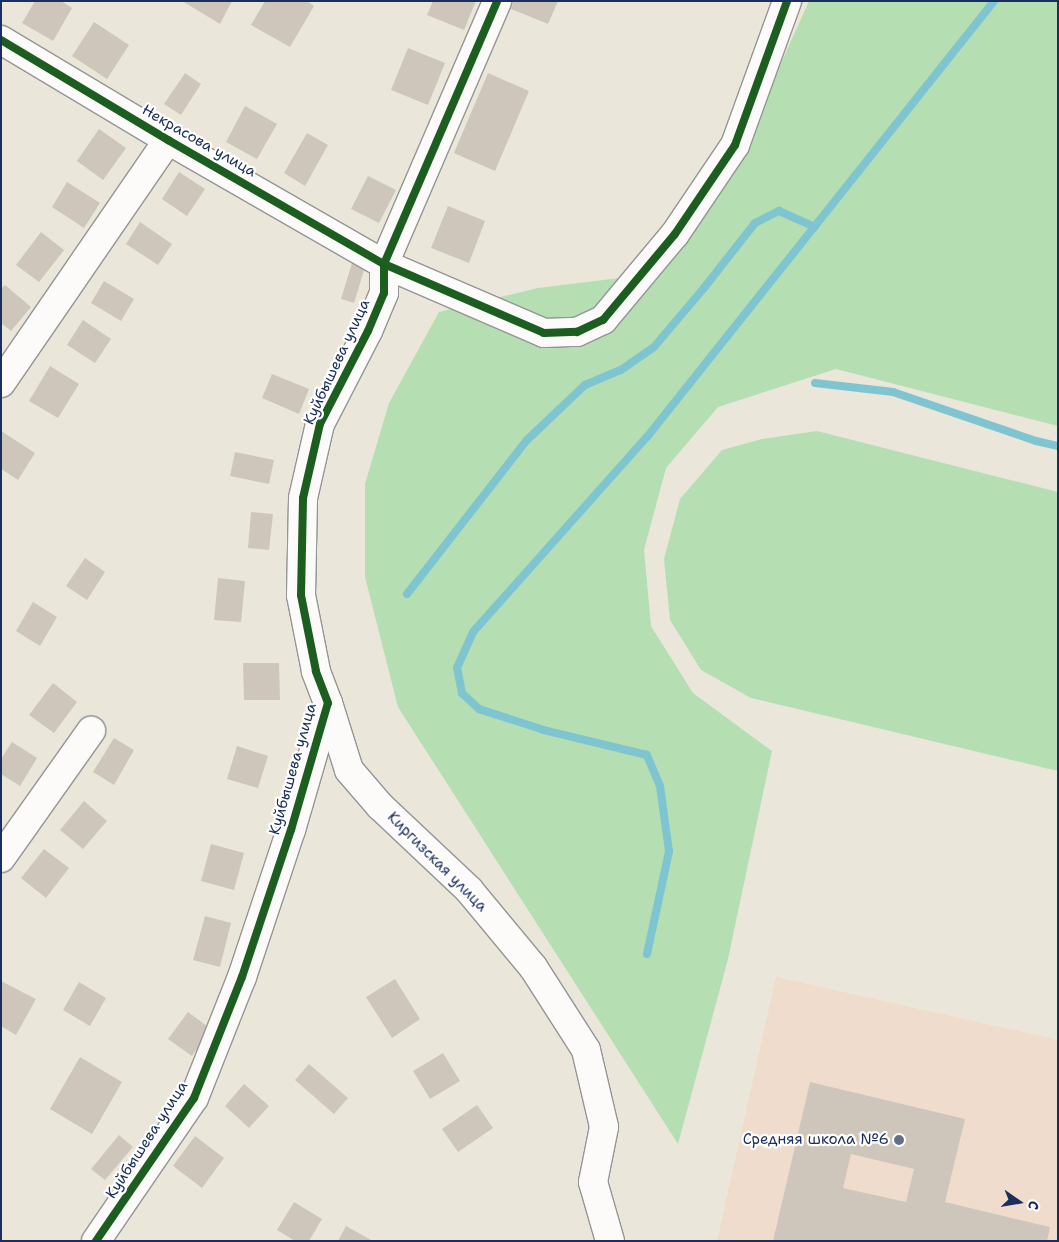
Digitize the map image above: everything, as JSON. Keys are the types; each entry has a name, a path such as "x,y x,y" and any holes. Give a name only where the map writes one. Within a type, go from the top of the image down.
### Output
{"street":[{"name":"Куйбышева улица","path":"96,1241 194,1098 242,976 291,830 328,703 316,671 301,595 303,498 320,424 368,331 384,293 384,264 497,1"},
{"name":"Некрасова улица","path":"1,40 168,140 384,264 544,333 577,332 603,320 675,234 735,145 787,1"},
{"name":"Некрасова улица","path":"1,383 168,140"},
{"name":"Киргизская улица","path":"328,703 349,770 380,806 470,890 533,967 586,1050 604,1127 593,1182 610,1241"},
{"path":"1,858 91,731"}],"shaded area":[{"name":"Средняя школа №6","path":"776,977 1058,1040 1058,1241 717,1241"}],"green space":[{"path":"809,1 1058,1 1058,426 836,369 718,407 666,468 644,550 651,626 693,693 772,751 728,959 678,1144 398,707 365,577 365,484 389,403 439,312 538,288 644,275 745,143"},
{"path":"817,431 1058,492 1058,771 751,698 701,670 670,620 664,559 680,499 722,450 762,439"}],"building":[{"path":"35,1 61,1 72,8 53,41 22,23"},
{"path":"182,1 232,1 220,24"},
{"path":"265,1 307,1 314,6 290,47 251,25"},
{"path":"433,1 476,1 464,30 427,15"},
{"path":"514,1 558,1 548,24 511,9"},
{"path":"94,22 129,45 107,79 72,56"},
{"path":"408,48 445,63 428,105 391,90"},
{"path":"185,73 201,84 181,115 164,104"},
{"path":"488,73 529,91 495,171 454,153"},
{"path":"245,106 277,124 257,159 226,142"},
{"path":"99,129 126,148 103,180 77,161"},
{"path":"307,133 328,145 305,186 284,173"},
{"path":"179,172 205,189 187,216 162,199"},
{"path":"368,176 396,190 379,223 351,209"},
{"path":"67,182 100,203 84,228 52,207"},
{"path":"448,206 485,221 469,263 431,248"},
{"path":"140,222 172,244 158,265 126,244"},
{"path":"41,232 64,250 39,282 16,265"},
{"path":"352,263 365,267 354,303 341,299"},
{"path":"104,281 134,299 121,321 91,303"},
{"path":"5,285 31,307 11,331 1,323 1,289"},
{"path":"83,320 111,339 95,363 67,345"},
{"path":"50,366 79,384 58,418 29,401"},
{"path":"272,374 309,389 299,414 262,398"},
{"path":"1,431 35,453 18,480 1,469"},
{"path":"235,452 274,460 269,484 230,476"},
{"path":"251,512 273,514 269,550 248,548"},
{"path":"85,558 105,572 87,600 66,586"},
{"path":"218,578 245,581 241,622 214,620"},
{"path":"33,602 57,617 40,646 16,631"},
{"path":"243,663 279,663 280,700 244,700"},
{"path":"53,683 77,702 54,733 29,715"},
{"path":"114,738 134,750 114,785 93,772"},
{"path":"12,742 37,758 20,786 1,774 1,759"},
{"path":"237,746 268,756 258,788 227,779"},
{"path":"84,801 107,821 83,849 60,830"},
{"path":"211,844 244,853 234,890 201,881"},
{"path":"44,849 69,868 46,898 21,878"},
{"path":"205,916 231,923 220,967 193,960"},
{"path":"395,979 420,1019 392,1038 366,997"},
{"path":"1,981 36,999 16,1035 1,1026"},
{"path":"79,982 106,998 90,1026 63,1010"},
{"path":"188,1012 211,1029 192,1056 168,1039"},
{"path":"443,1053 460,1081 430,1099 413,1071"},
{"path":"80,1057 122,1082 92,1134 50,1109"},
{"path":"309,1064 348,1098 334,1114 295,1080"},
{"path":"810,1082 965,1119 945,1202 1050,1227 1047,1241 773,1241","holes":["851,1154 914,1169 906,1202 843,1188"]},
{"path":"244,1084 269,1106 249,1128 225,1106"},
{"path":"477,1105 493,1128 458,1152 442,1129"},
{"path":"119,1135 133,1147 105,1180 91,1169"},
{"path":"195,1136 224,1158 202,1188 173,1166"},
{"path":"294,1202 322,1219 309,1241 295,1241 277,1230"},
{"path":"346,1226 373,1241 338,1241"}],"waterway":[{"path":"647,954 669,851 660,786 647,755 544,730 479,709 462,693 457,668 473,632 647,437 994,1"},
{"path":"407,594 527,440 585,385 621,370 654,347 704,288 755,223 779,211 815,227"},
{"path":"815,383 893,392 1036,441 1058,446"}],"cycle path":[{"path":"96,1241 194,1098 242,977 291,830 328,703 316,671 301,595 303,498 320,424 368,331 384,293 384,264 497,1"},
{"path":"1,40 168,140 384,264 544,333 577,332 603,320 675,234 735,145 787,1"}],"place":[{"name":"Средняя школа №6","path":"899,1140"}]}
